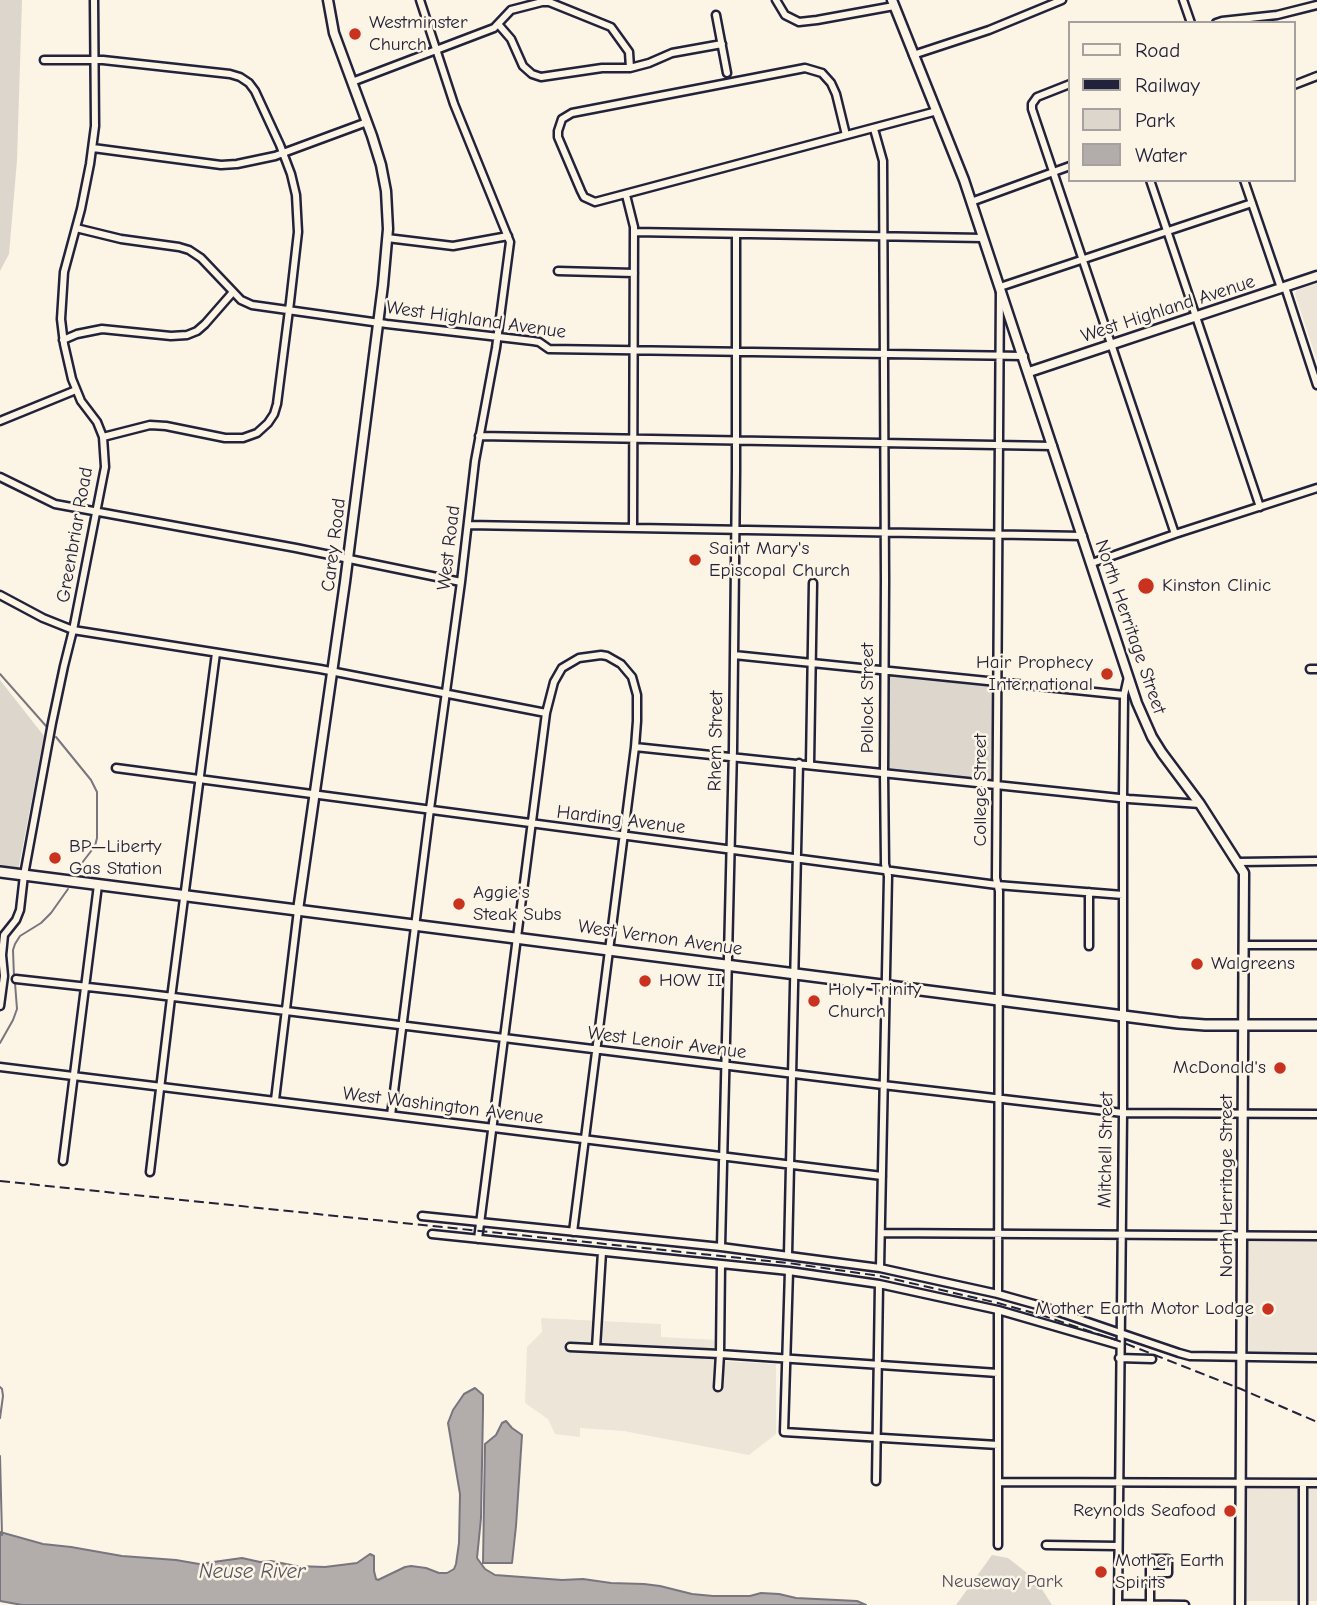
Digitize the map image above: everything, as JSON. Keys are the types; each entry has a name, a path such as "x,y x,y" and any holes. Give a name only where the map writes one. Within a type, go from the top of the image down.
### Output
{"main road":[{"name":"West Vernon Avenue","path":"0,872 1178,1023 1317,1024"}],"street":[{"name":"Greenbriar Road","path":"0,1006 4,976 4,935 20,910 24,875 61,677 73,630 104,467 103,437 97,422 76,390 66,359 61,309 62,285 93,148 96,113 94,0"},
{"name":"Carey Road","path":"275,1100 387,238 386,185 378,153 334,33 328,0"},
{"name":"West Road","path":"391,1115 479,436 510,242 454,104 420,0"},
{"path":"776,0 785,15 799,22 893,3"},
{"path":"913,55 989,30 1062,0"},
{"path":"1184,0 1190,21"},
{"path":"352,82 494,28 511,10 542,2 549,2 611,27 629,51 630,68"},
{"name":"North Herritage Street","path":"893,3 971,202 1128,677 1152,737 1200,804 1244,873 1240,1605"},
{"path":"1222,21 1277,15 1317,5"},
{"path":"716,15 727,73"},
{"path":"498,24 511,39 523,66 536,76 549,77 602,68 630,68 645,65 672,53 722,44"},
{"path":"44,60 95,60 240,77 255,91 283,153 295,188 299,218 289,310 276,409 268,423 248,437 234,438 150,425 103,437"},
{"path":"846,135 831,83 822,73 805,68 572,113 562,119 558,131 580,191 584,197 595,202 937,111"},
{"path":"1296,84 1317,76"},
{"path":"1068,85 1037,97 1032,104 1034,114 1175,534"},
{"path":"93,148 229,165 283,153 367,122"},
{"name":"Pollock Street","path":"874,129 883,161 884,773 885,863 888,876 880,1268"},
{"path":"971,202 1068,167"},
{"path":"1151,182 1260,507"},
{"path":"1245,182 1317,385"},
{"path":"626,195 634,232 633,527"},
{"path":"1000,287 1252,203"},
{"name":"West Highland Avenue","path":"76,228 121,239 189,250 201,258 233,292 252,305 534,341 549,349 1024,356"},
{"path":"634,232 983,237"},
{"name":"Rhem Street","path":"721,1247 734,655 736,234"},
{"path":"387,238 453,246 508,236"},
{"path":"558,271 634,272"},
{"name":"West Highland Avenue","path":"1029,372 1317,276"},
{"name":"College Street","path":"998,1294 1000,287"},
{"path":"63,340 102,329 187,335 205,324 233,292"},
{"path":"0,421 76,390"},
{"path":"479,436 1053,446"},
{"path":"0,477 55,504 461,582"},
{"path":"1092,563 1317,488"},
{"path":"468,525 1083,536"},
{"path":"810,764 813,583"},
{"path":"0,595 43,618 73,630 332,672 546,713"},
{"path":"150,1172 216,653"},
{"path":"478,1239 546,713 554,682 562,668 587,655 607,656 624,667 632,677 636,686 637,721 573,1232"},
{"path":"734,655 1124,695"},
{"name":"Mitchell Street","path":"1118,1605 1124,695 1128,677"},
{"path":"635,747 1200,804"},
{"path":"788,1255 799,764"},
{"name":"Harding Avenue","path":"116,768 998,885 1123,895"},
{"path":"1238,862 1317,862"},
{"path":"63,1161 98,885"},
{"path":"1088,892 1089,947"},
{"path":"1244,945 1317,945"},
{"name":"West Lenoir Avenue","path":"16,979 1123,1113 1317,1114"},
{"name":"West Washington Avenue","path":"0,1067 882,1176"},
{"path":"422,1216 721,1247 880,1268 998,1294 1190,1356 1317,1358"},
{"path":"881,1233 1317,1236"},
{"path":"432,1234 789,1271 880,1284 998,1310 1119,1345"},
{"path":"596,1348 602,1252"},
{"path":"718,1387 722,1264"},
{"path":"789,1271 784,1432 998,1445"},
{"path":"876,1480 880,1284"},
{"path":"998,1310 998,1545"},
{"path":"570,1347 720,1354 998,1373"},
{"path":"1119,1358 1152,1359"},
{"path":"998,1482 1317,1483"},
{"path":"1303,1483 1303,1605"},
{"path":"1045,1545 1118,1546"},
{"path":"1150,1573 1150,1605"},
{"path":"1118,1605 1185,1605"}],"shaded area":[{"path":"1317,283 1317,361 1295,294 1297,289"},
{"path":"1247,1238 1317,1239 1317,1353 1247,1353"},
{"path":"541,1318 661,1324 661,1337 717,1340 716,1356 722,1361 776,1364 776,1434 749,1455 624,1431 580,1428 580,1437 555,1434 548,1419 525,1403 527,1347 542,1332"},
{"path":"1244,1487 1317,1488 1317,1601 1244,1601"}],"green space":[{"path":"0,0 22,0 17,160 9,254 0,271"},
{"path":"888,674 993,685 991,780 888,769"},
{"path":"0,680 44,736 17,876 0,873"},
{"name":"Neuseway Park","path":"992,1555 1008,1558 1036,1580 1052,1605 956,1605"}],"water":[{"name":"Neuse River","path":"475,1388 483,1395 481,1518 477,1558 485,1569 495,1575 644,1584 713,1596 779,1594 796,1598 857,1601 866,1605 22,1605 0,1601 0,1532 43,1544 199,1564 242,1558 296,1566 325,1567 357,1563 370,1554 374,1556 374,1571 378,1580 411,1566 447,1573 454,1569 456,1564 460,1494 448,1423 464,1394"},
{"path":"506,1421 522,1435 512,1563 483,1563 485,1444"}],"waterway":[{"path":"0,674 46,726"},
{"path":"56,737 91,780 97,792 95,846 75,872"},
{"path":"14,977 15,944 20,936 51,913 68,889"},
{"path":"0,1043 17,1009 15,983"},
{"path":"0,1387 3,1396 0,1418"},
{"path":"0,1456 2,1535"}],"railway":[{"path":"0,1181 788,1263 880,1276 998,1303 1119,1341 1317,1422"}],"place":[{"name":"Westminster Church","path":"355,34"},
{"name":"Saint Mary's Episcopal Church","path":"695,560"},
{"name":"Kinston Clinic","path":"1146,586"},
{"name":"Hair Prophecy International","path":"1107,674"},
{"name":"BP—Liberty Gas Station","path":"55,858"},
{"name":"Aggie's Steak Subs","path":"459,904"},
{"name":"Walgreens","path":"1197,964"},
{"name":"HOW II","path":"645,981"},
{"name":"Holy Trinity Church","path":"814,1001"},
{"name":"McDonald's","path":"1280,1068"},
{"name":"Mother Earth Motor Lodge","path":"1268,1309"},
{"name":"Reynolds Seafood","path":"1230,1511"},
{"name":"Mother Earth Spirits","path":"1101,1572"}]}
